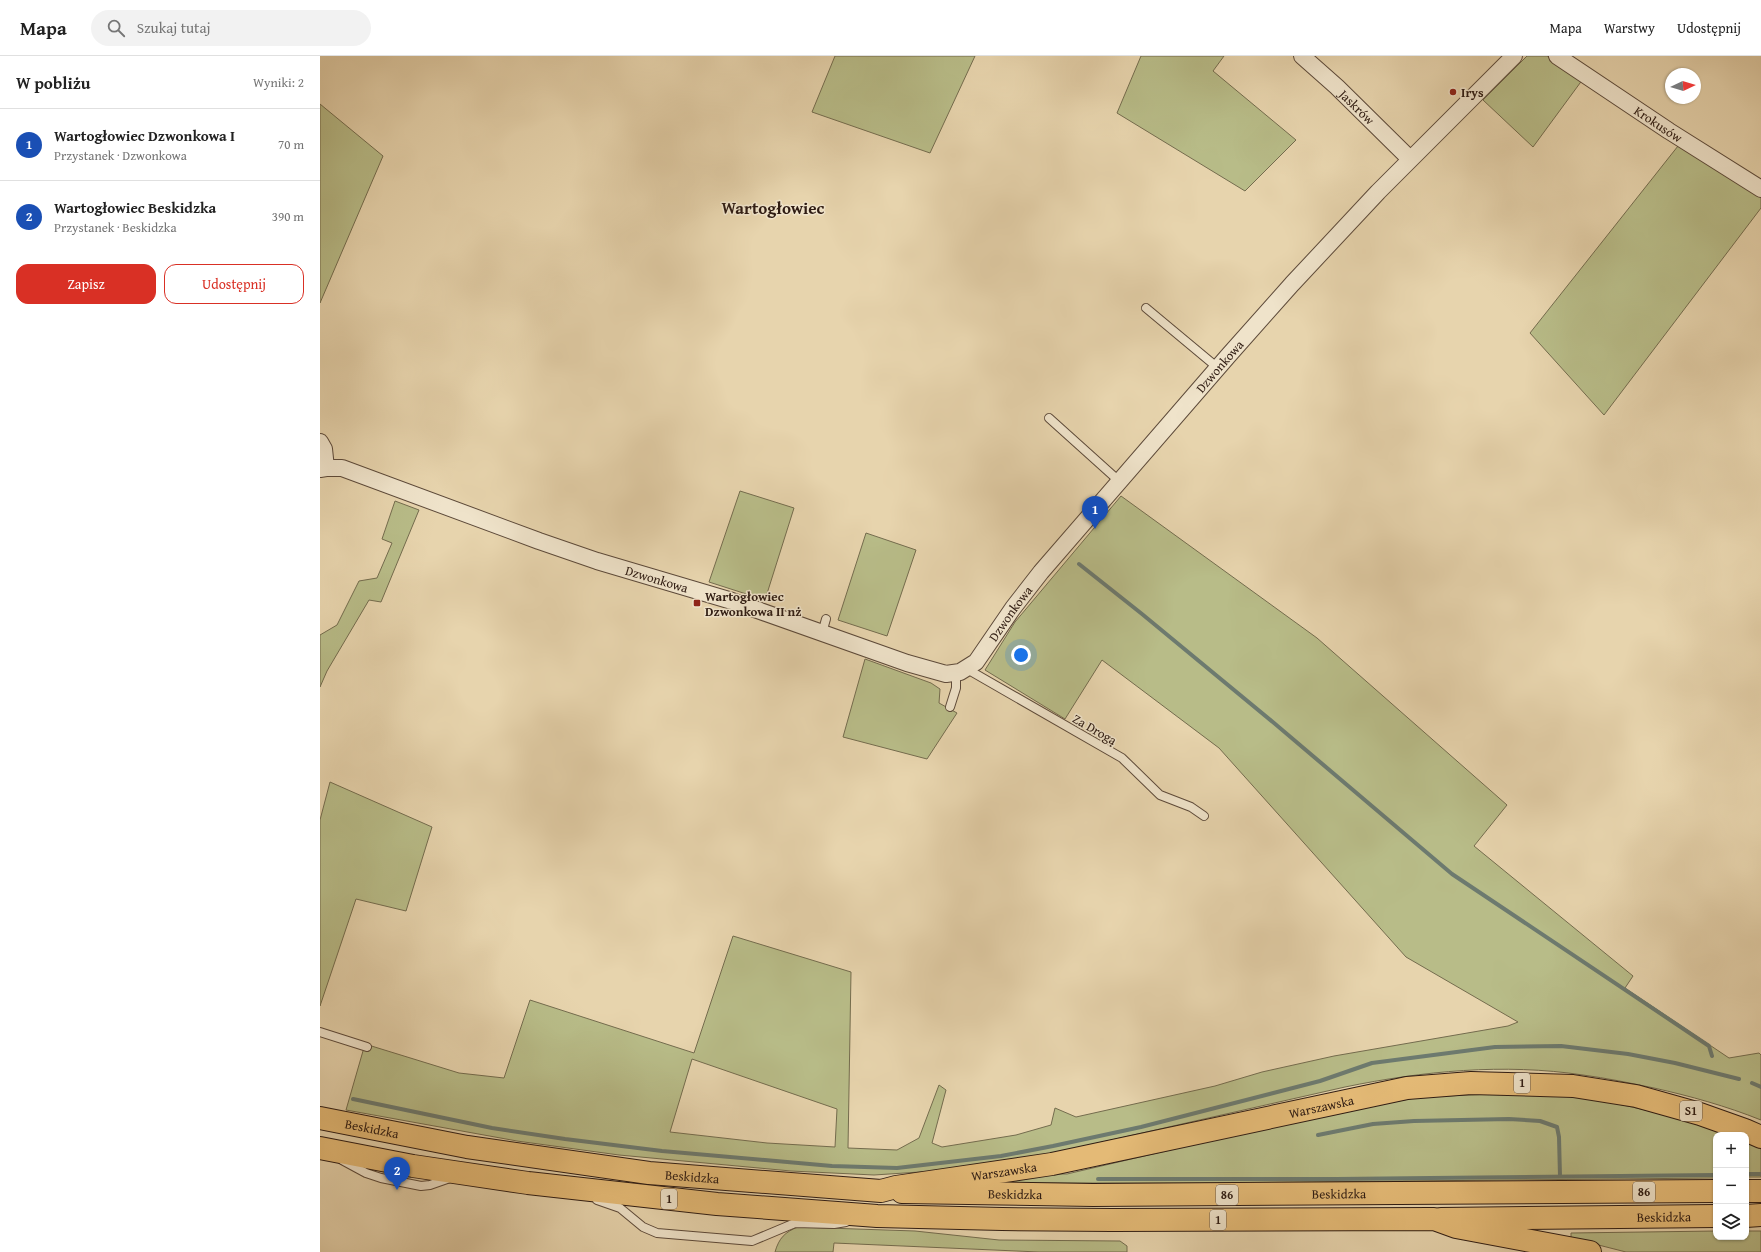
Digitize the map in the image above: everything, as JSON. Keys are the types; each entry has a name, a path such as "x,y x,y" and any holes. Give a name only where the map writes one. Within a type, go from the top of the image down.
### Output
{"main road":[{"name":"Warszawska","path":"881,1191 896,1187 1001,1172 1090,1157 1407,1088 1471,1082 1573,1086 1636,1096 1700,1114 1753,1134"},
{"name":"Beskidzka","path":"320,1118 474,1148 649,1173 881,1191 1002,1195 1713,1191"},
{"name":"Beskidzka","path":"320,1148 413,1166 557,1186 717,1204 877,1216 1002,1220 1434,1219 1713,1216"},
{"path":"1749,1191 1761,1191"},
{"path":"1749,1216 1761,1215"},
{"name":"1","path":"1434,1219 1456,1227 1590,1252"}],"street":[{"name":"Jaskrów","path":"1302,56 1337,87 1410,160"},
{"name":"Dzwonkowa","path":"323,469 342,468 444,507 589,558 732,601 824,626 935,672 946,674 962,670 983,653 1013,608 1036,578 1292,284 1410,160 1514,56"},
{"name":"Krokusów","path":"1557,56 1669,131 1761,189"},
{"path":"320,442 324,449 323,469"}],"lane":[{"path":"1146,308 1218,368"},
{"path":"1049,418 1119,481"},
{"path":"950,707 962,670"},
{"name":"Za Drogą","path":"962,670 1122,758 1160,795 1191,807 1204,816"},
{"path":"320,1032 368,1047"},
{"path":"557,1186 620,1208 643,1227 657,1233 752,1241 795,1223 834,1224 877,1216"}],"green space":[{"path":"835,56 975,56 930,153 812,112"},
{"path":"1141,56 1224,56 1213,71 1296,140 1245,191 1117,113"},
{"path":"1527,56 1547,56 1583,79 1533,147 1483,100"},
{"path":"320,104 383,156 320,303"},
{"path":"1678,146 1761,193 1761,208 1604,415 1530,333"},
{"path":"740,491 794,508 765,600 709,582"},
{"path":"1121,496 1317,638 1507,805 1474,846 1633,976 1625,988 1729,1058 1759,1053 1761,1055 1761,1120 1735,1110 1694,1098 1654,1088 1583,1075 1553,1071 1494,1069 1464,1070 1374,1081 1054,1153 935,1171 874,1175 791,1171 619,1155 517,1141 346,1110 365,1044 459,1073 504,1078 530,1000 694,1053 733,936 851,972 848,1148 897,1150 919,1138 939,1085 946,1090 932,1143 942,1147 1016,1135 1051,1125 1055,1108 1076,1117 1215,1086 1262,1072 1334,1056 1508,1026 1518,1022 1406,957 1219,748 1102,660 1065,719 985,670 1015,622","holes":["692,1059 837,1109 835,1147 767,1143 670,1132"]},
{"path":"395,501 419,510 381,602 369,600 327,671 320,687 320,635 337,625 359,581 377,578 392,543 382,539"},
{"path":"866,533 916,550 887,636 838,620"},
{"path":"865,659 931,683 940,689 939,703 957,713 927,759 843,737"},
{"path":"330,782 432,827 406,911 356,899 320,1006 320,820"},
{"path":"1494,1094 1555,1095 1577,1097 1643,1109 1719,1132 1713,1132 1713,1178 1198,1183 1014,1183 1013,1180 1031,1174 1067,1174 1307,1118 1420,1097"},
{"path":"1749,1143 1761,1149 1761,1177 1749,1177"},
{"path":"798,1227 915,1231 999,1240 1120,1241 1127,1246 1127,1252 1039,1252 834,1243 833,1252 775,1252 778,1243 783,1236 789,1231"},
{"path":"1713,1231 1713,1240 1749,1240 1749,1231 1761,1231 1761,1252 1626,1252 1571,1238 1571,1233"}],"waterway":[{"path":"1079,564 1274,723 1452,874 1709,1046 1712,1056"},
{"path":"353,1099 492,1128 565,1139 662,1151 832,1166 897,1168 1001,1156 1053,1146 1141,1127 1320,1081 1372,1063 1495,1047 1561,1046 1628,1054 1675,1063 1739,1079"},
{"path":"1752,1083 1761,1087"},
{"path":"1318,1135 1373,1124 1414,1121 1509,1119 1540,1121 1557,1127 1559,1137 1560,1176"},
{"path":"1749,1174 1761,1174"},
{"path":"1098,1179 1336,1179 1713,1175"}],"place":[{"name":"Irys","path":"1453,92"},
{"name":"Wartogłowiec Dzwonkowa I","path":"1095,529"},
{"name":"Wartogłowiec Dzwonkowa II nż","path":"697,603"},
{"name":"Wartogłowiec Beskidzka","path":"397,1190"}],"district":[{"name":"Wartogłowiec","path":"773,208"}]}
